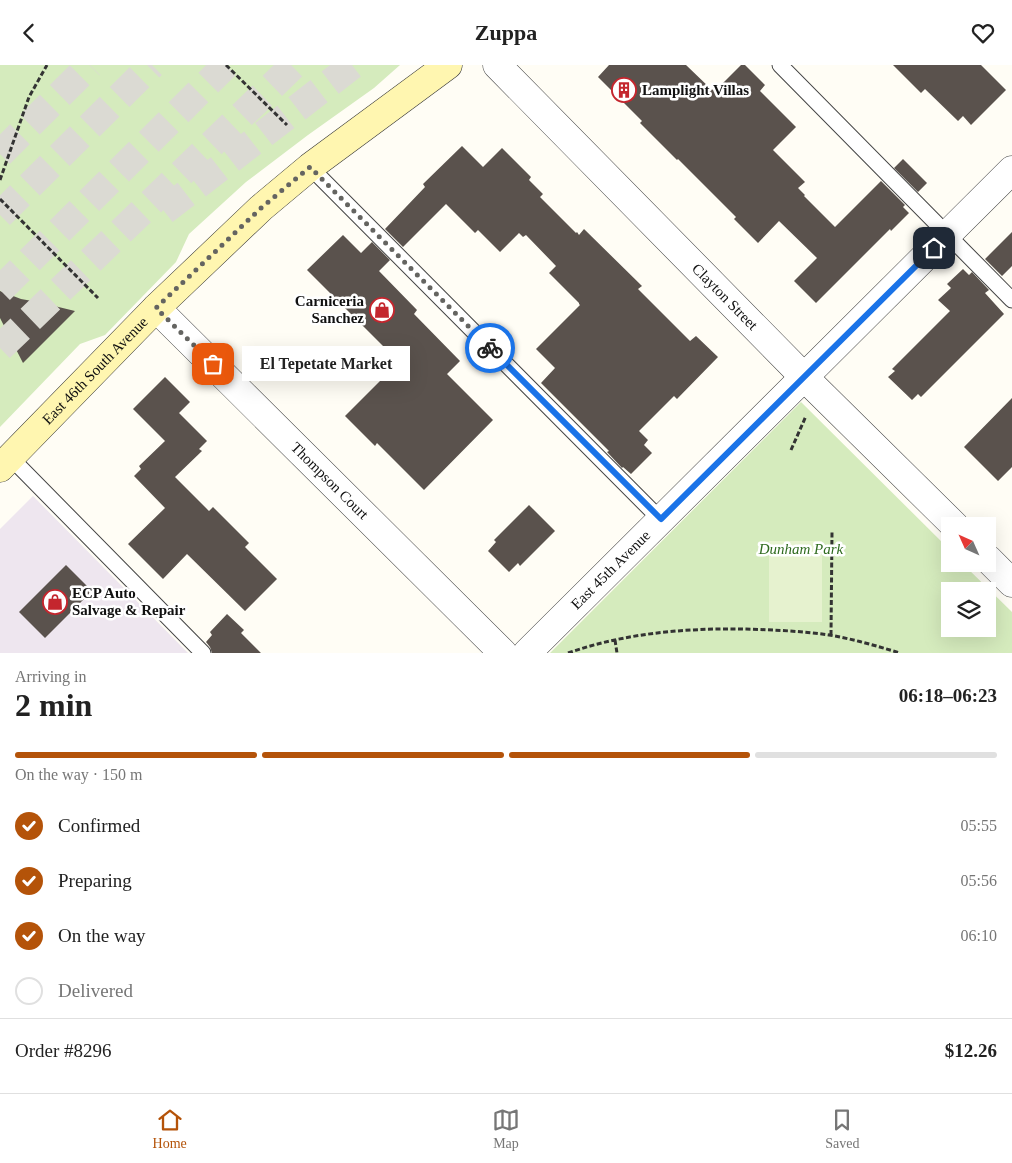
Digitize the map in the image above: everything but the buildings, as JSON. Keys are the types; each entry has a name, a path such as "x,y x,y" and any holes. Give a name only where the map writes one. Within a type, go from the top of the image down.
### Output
{"main road":[{"name":"East 46th South Avenue","path":"5,463 156,308 261,208 310,167 448,65"}],"street":[{"name":"Clayton Street","path":"497,65 804,377 946,517"},
{"name":"East 45th Avenue","path":"527,653 1012,170"},
{"name":"Thompson Court","path":"156,308 503,653"},
{"path":"996,567 1012,583"}],"lane":[{"path":"780,65 1012,300"},
{"path":"310,167 661,519"},
{"path":"5,463 204,653"}],"path":[{"path":"0,180 29,97 47,65"},
{"path":"226,65 287,125"},
{"path":"0,199 98,298"},
{"path":"790,449 806,417"},
{"path":"831,635 832,532"},
{"path":"568,653 615,640 646,634 694,629 760,629 831,635 900,653"},
{"path":"615,640 618,653"}],"shaded area":[{"path":"33,496 188,653 0,653 0,529"}],"green space":[{"path":"0,65 400,65 374,88 246,182 189,234 176,262 105,335 80,344 0,427"},
{"name":"Dunham Park","path":"801,402 941,541 941,573 972,573 981,582 941,582 941,637 996,637 996,596 1012,612 1012,653 550,653"},
{"path":"769,541 822,541 822,622 769,622"}],"tunnel":[{"path":"0,154 90,65"},
{"path":"0,215 152,65"},
{"path":"0,290 226,65"},
{"path":"0,348 294,65"},
{"path":"164,211 353,65"}],"way so far":[{"path":"213,364 156,308 261,208 310,167 490,348"}],"place":[{"name":"Lamplight Villas","path":"624,90"},
{"name":"Carniceria Sanchez","path":"382,310"},
{"name":"El Tepetate Market","path":"213,364"},
{"name":"ECP Auto Salvage & Repair","path":"55,602"}],"route":[{"path":"490,348 661,519 934,248"}]}
